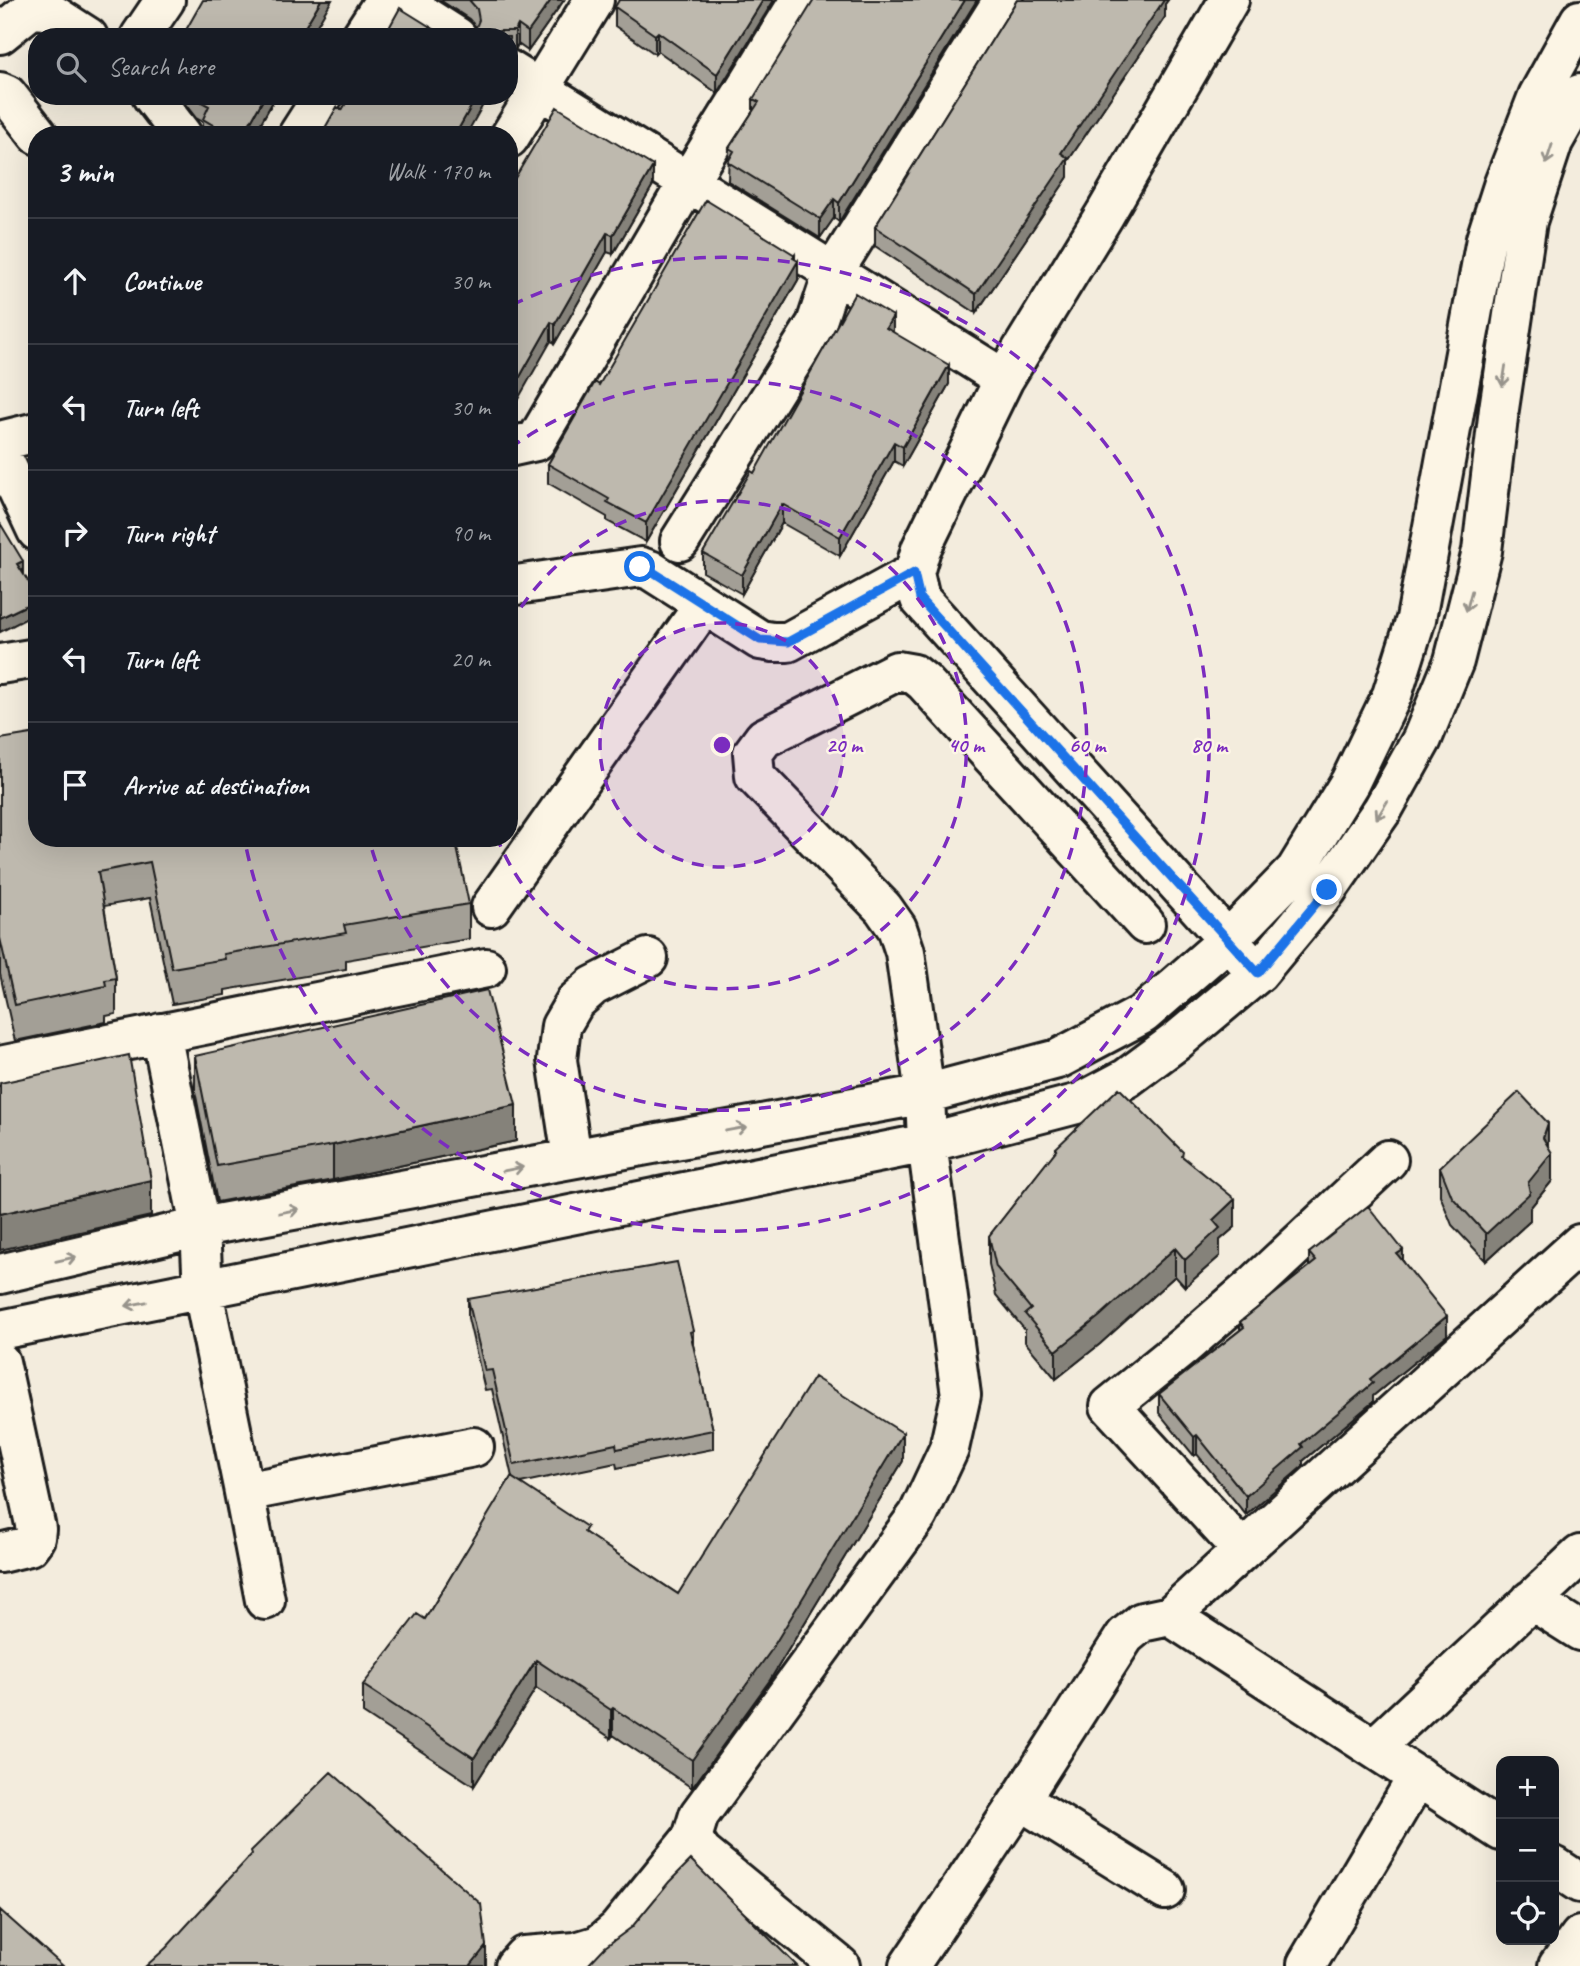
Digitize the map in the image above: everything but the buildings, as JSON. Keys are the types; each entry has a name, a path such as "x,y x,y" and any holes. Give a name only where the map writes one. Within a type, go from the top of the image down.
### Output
{"street":[{"path":"146,28 165,0"},
{"path":"367,28 385,0"},
{"path":"399,0 443,28"},
{"path":"518,103 524,79 594,0"},
{"path":"518,445 536,441 688,182 800,0"},
{"path":"680,541 816,324 833,273 1003,0"},
{"path":"1229,0 1105,214 1004,379 921,549 914,573 920,599 1258,973"},
{"path":"0,34 31,9 46,10 74,28"},
{"path":"0,1274 200,1227 925,1094 1058,1059 1143,1014 1227,941 1296,870 1350,782 1392,695 1416,619 1486,239 1503,186 1538,96 1580,20"},
{"path":"524,79 1004,379"},
{"path":"0,92 7,95 31,126"},
{"path":"0,1331 927,1143 1080,1103 1127,1078 1178,1040 1258,973 1327,890 1383,809 1422,739 1454,661 1482,551 1499,409 1527,221 1553,142 1580,94"},
{"path":"159,105 175,126"},
{"path":"304,126 317,105"},
{"path":"512,126 517,105"},
{"path":"28,442 12,460 28,505"},
{"path":"518,585 640,567 650,570 760,640 788,642 914,573"},
{"path":"491,907 704,605"},
{"path":"0,664 28,659"},
{"path":"524,1963 598,1945 618,1929 692,1838 699,1815 918,1515 949,1449 961,1395 927,1143 925,1094 905,952 897,928 883,908 755,776 753,753 764,738 897,671 914,674 934,692 1144,924"},
{"path":"572,1158 557,1060 561,1026 575,1002 593,986 648,958"},
{"path":"0,1066 486,968"},
{"path":"162,1032 200,1227 203,1291 265,1600"},
{"path":"1242,1550 1110,1406 1252,1287 1388,1160"},
{"path":"909,1966 1125,1636 1142,1622 1170,1616 1580,1244"},
{"path":"0,1362 36,1529 35,1538 29,1546 0,1553"},
{"path":"244,1492 474,1447"},
{"path":"1374,1748 1580,1555"},
{"path":"1531,1600 1580,1631"},
{"path":"1170,1616 1496,1828"},
{"path":"1307,1964 1418,1776"},
{"path":"1020,1800 1165,1890"},
{"path":"692,1838 702,1853 840,1966"},
{"path":"1559,1869 1580,1883"},
{"path":"1558,1966 1580,1936"}],"route":[{"path":"640,567 650,570 760,640 772,642 788,642 914,573 920,599 1258,973 1327,890"}]}
